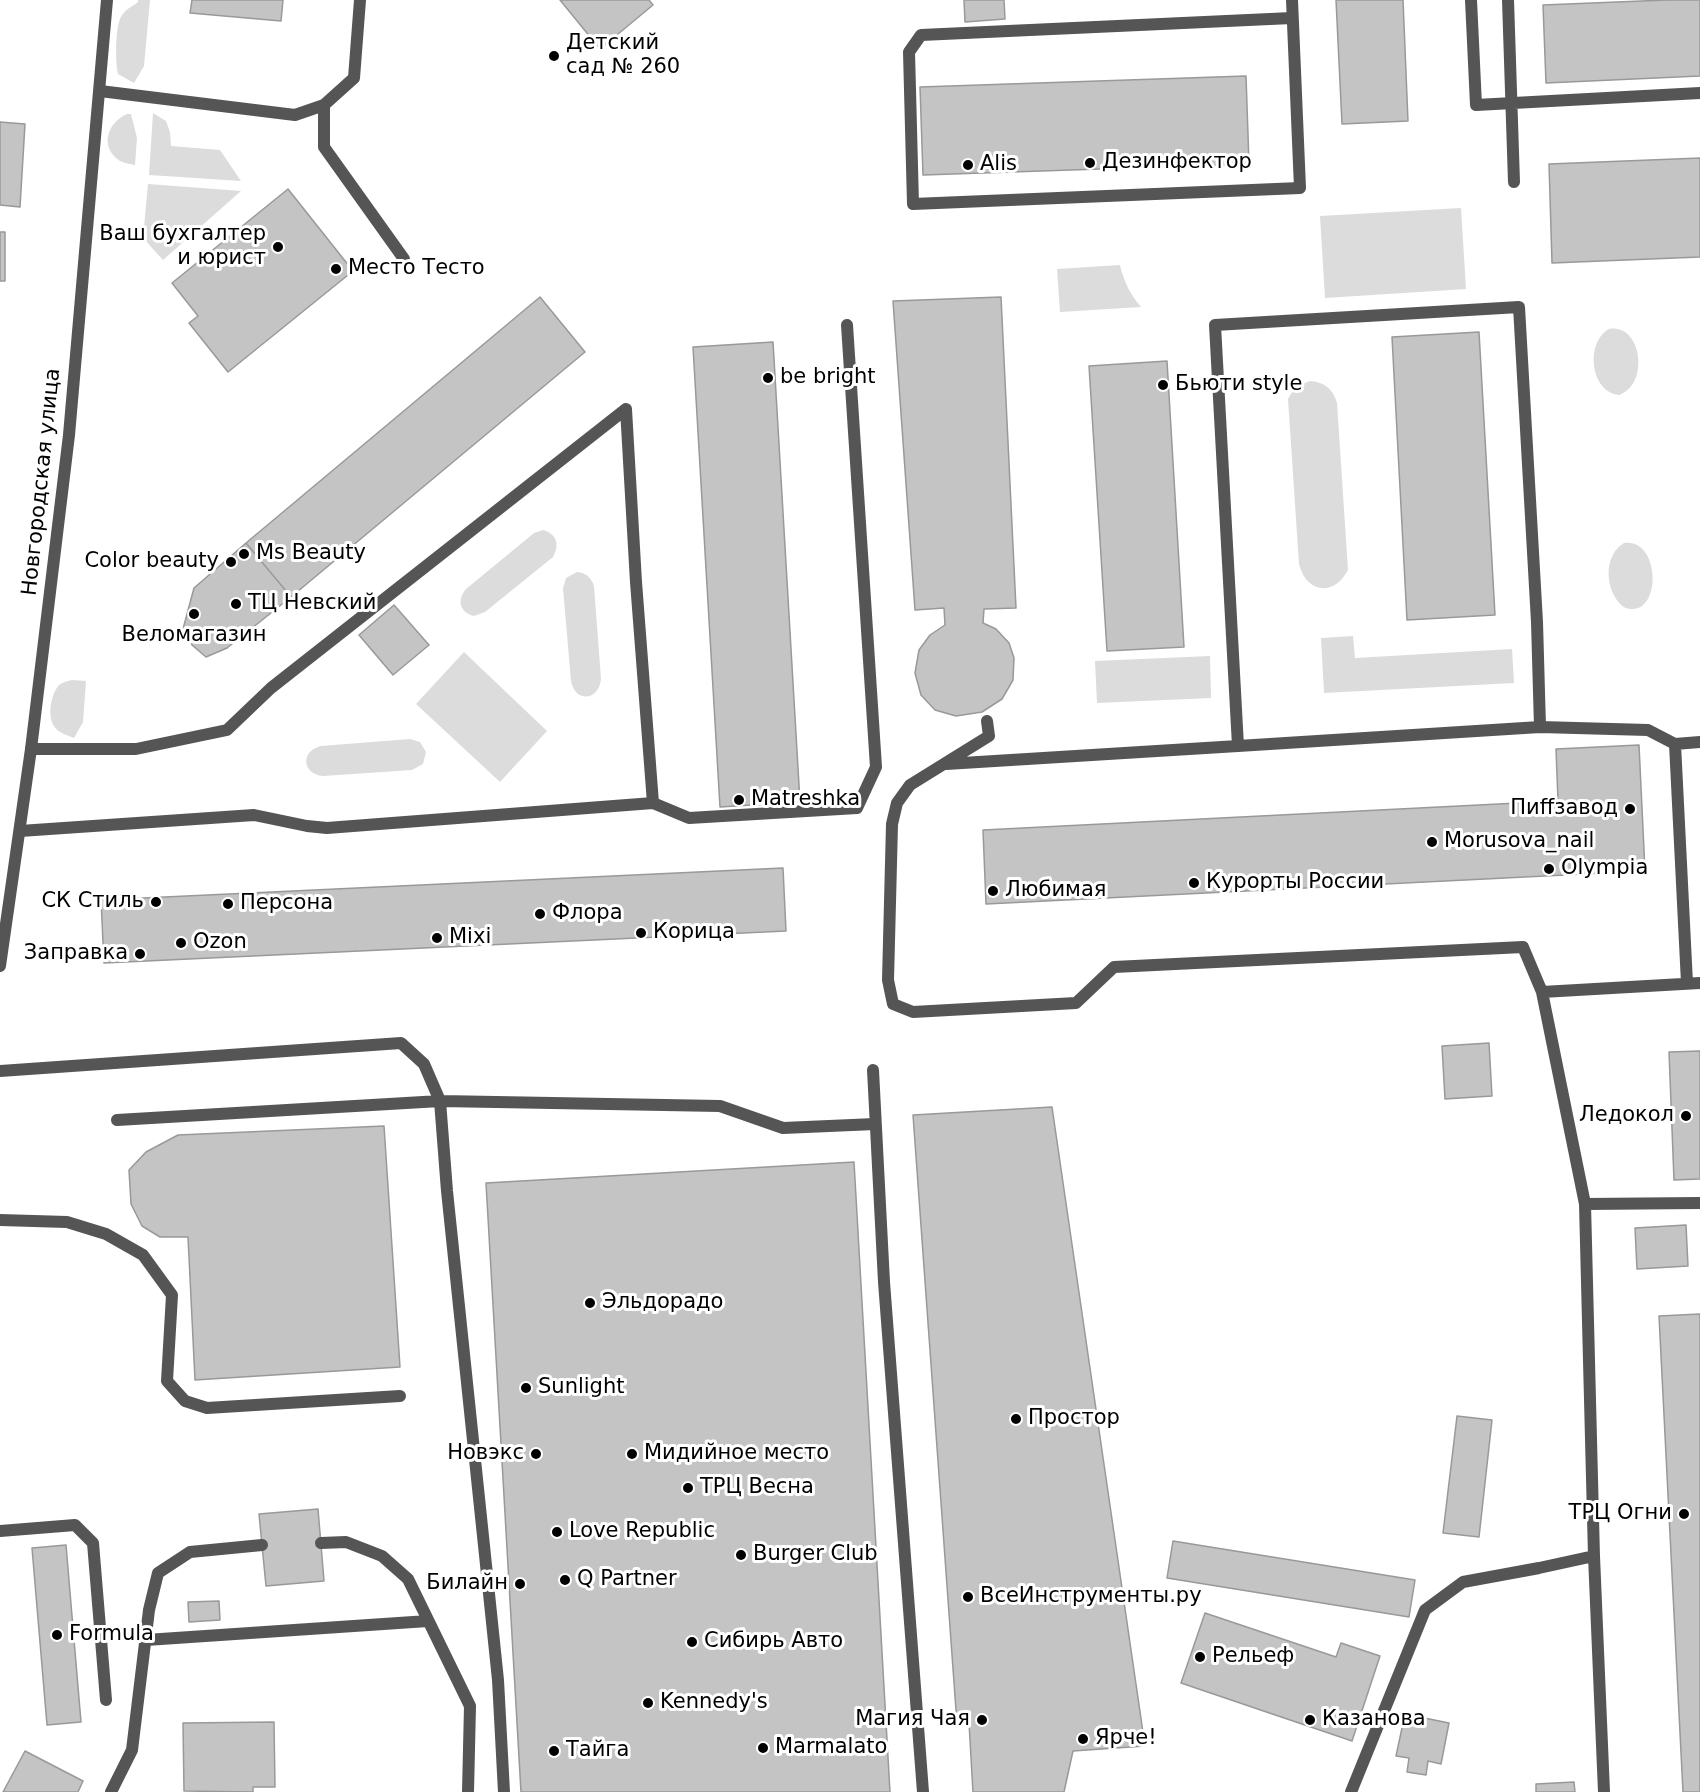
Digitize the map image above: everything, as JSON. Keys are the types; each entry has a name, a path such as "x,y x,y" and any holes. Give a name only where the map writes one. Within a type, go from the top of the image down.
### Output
{"street":[{"name":"Новгородская улица","path":"0,966 31,749 69,435 107,0"},
{"path":"100,91 295,115 324,105 354,78 360,0"},
{"path":"1292,0 1300,188 913,204 909,52 921,35 1292,18"},
{"path":"1471,0 1476,105 1700,93"},
{"path":"1508,0 1514,182"},
{"path":"324,105 324,147 404,259"},
{"path":"1238,746 1215,325 1519,307 1537,622 1540,727"},
{"path":"20,831 254,815 327,828 653,803 689,818 857,808 876,767 847,325"},
{"path":"31,749 136,749 227,730 272,688 626,409 636,582 653,803"},
{"path":"987,721 989,736 910,785 897,803 892,824 888,980 893,1004 913,1012 1076,1003 1114,967 1523,947 1542,992 1585,1204 1594,1556 1604,1792"},
{"path":"943,764 1540,727 1648,730 1675,744 1700,742"},
{"path":"1675,744 1687,983"},
{"path":"1542,992 1700,983"},
{"path":"0,1071 401,1042 424,1064 440,1101 447,1191 498,1680 504,1792"},
{"path":"873,1070 884,1282 922,1792"},
{"path":"117,1120 440,1101 720,1106 783,1128 875,1124"},
{"path":"1585,1204 1700,1203"},
{"path":"0,1220 67,1222 106,1234 143,1255 172,1295 167,1381 185,1401 207,1408 400,1396"},
{"path":"0,1531 75,1525 93,1543 106,1700"},
{"path":"321,1543 346,1542 382,1556 408,1579 470,1706 468,1792"},
{"path":"111,1792 132,1750 149,1610 158,1573 190,1552 262,1545"},
{"path":"1351,1792 1425,1610 1463,1582 1594,1556"},
{"path":"146,1640 428,1621"}],"shaded area":[{"path":"138,0 150,0 144,66 134,83 118,74 116,43 122,15"},
{"path":"153,113 166,121 171,146 220,150 241,181 149,175"},
{"path":"127,114 131,114 137,138 135,165 120,161 109,149 110,129"},
{"path":"148,184 241,191 163,260 143,238"},
{"path":"1461,208 1466,289 1325,298 1320,216"},
{"path":"1120,265 1128,288 1141,307 1060,312 1057,269"},
{"path":"1609,329 1620,330 1629,335 1638,356 1635,380 1629,389 1619,395 1609,392 1602,385 1594,366 1596,344 1601,335"},
{"path":"1310,381 1328,387 1337,403 1348,570 1342,579 1328,588 1314,586 1303,574 1299,564 1288,399 1297,388"},
{"path":"543,530 556,540 553,557 485,612 474,616 465,612 461,605 461,597 466,589 534,533"},
{"path":"1624,543 1636,544 1644,551 1650,561 1652,574 1649,598 1642,606 1633,609 1618,602 1610,583 1611,560"},
{"path":"577,572 588,576 594,586 601,679 596,692 587,696 577,693 571,681 563,588 566,578"},
{"path":"1353,636 1355,658 1512,649 1514,683 1324,693 1321,638"},
{"path":"464,652 547,731 500,782 416,704"},
{"path":"1210,656 1211,698 1097,703 1095,661"},
{"path":"72,680 86,681 83,722 74,738 63,734 56,728 50,711 56,689 59,685"},
{"path":"410,739 420,742 426,752 423,764 412,770 323,776 311,771 306,762 310,753 321,746"}],"building":[{"path":"192,0 283,0 281,21 190,13"},
{"path":"560,0 649,0 653,5 600,49"},
{"path":"964,0 1004,0 1005,19 965,22"},
{"path":"1336,0 1403,0 1408,121 1342,124"},
{"path":"1700,0 1700,76 1546,83 1543,5"},
{"path":"1246,76 1249,164 923,175 920,87"},
{"path":"0,122 25,124 20,207 0,205"},
{"path":"1700,158 1700,257 1552,263 1549,164"},
{"path":"288,189 353,271 228,372 189,323 198,316 172,283"},
{"path":"0,232 5,232 5,281 0,281"},
{"path":"540,297 585,352 291,597 246,543"},
{"path":"1001,297 1016,608 984,609 983,623 996,629 1009,643 1014,658 1013,680 1002,699 982,712 956,716 935,710 921,695 915,673 919,650 930,635 945,625 944,608 915,610 893,301"},
{"path":"1479,332 1495,615 1407,620 1392,337"},
{"path":"773,342 800,802 720,807 693,347"},
{"path":"1167,361 1184,647 1107,651 1089,366"},
{"name":"ТЦ Невский","path":"246,543 291,597 227,648 206,657 192,645 183,629 194,588"},
{"path":"394,605 429,645 393,675 359,635"},
{"path":"1639,745 1645,871 986,904 983,830 1558,801 1556,749"},
{"path":"783,868 786,931 104,963 101,900"},
{"path":"1489,1043 1492,1096 1445,1099 1442,1046"},
{"name":"Ледокол","path":"1700,1051 1700,1179 1674,1180 1669,1052"},
{"name":"Простор","path":"1052,1107 1145,1746 1073,1751 1064,1792 973,1792 969,1723 957,1724 913,1115"},
{"path":"384,1126 400,1367 195,1380 188,1237 160,1237 142,1226 131,1204 129,1170 146,1152 178,1135"},
{"name":"ТРЦ Весна","path":"854,1162 890,1792 521,1792 486,1183"},
{"path":"1686,1225 1688,1266 1637,1269 1635,1228"},
{"name":"ТРЦ Огни","path":"1700,1314 1700,1792 1683,1792 1659,1316"},
{"path":"1457,1416 1492,1420 1479,1537 1443,1533"},
{"path":"318,1509 324,1581 266,1586 259,1514"},
{"path":"1173,1541 1415,1580 1409,1617 1167,1578"},
{"name":"Formula","path":"66,1545 81,1722 47,1725 32,1548"},
{"path":"219,1601 220,1620 189,1622 188,1602"},
{"path":"1205,1613 1336,1657 1341,1643 1380,1656 1352,1741 1181,1683"},
{"path":"1405,1714 1449,1723 1441,1764 1428,1761 1426,1775 1407,1772 1409,1758 1396,1756"},
{"path":"274,1722 275,1787 253,1787 253,1792 184,1791 183,1723"},
{"path":"25,1751 83,1781 78,1792 3,1792"},
{"path":"1574,1782 1575,1792 1536,1792 1536,1784"}],"place":[{"name":"Детский сад № 260","path":"554,56"},
{"name":"Дезинфектор","path":"1090,163"},
{"name":"Alis","path":"968,165"},
{"name":"Ваш бухгалтер и юрист","path":"278,247"},
{"name":"Место Тесто","path":"336,269"},
{"name":"be bright","path":"768,378"},
{"name":"Бьюти style","path":"1163,385"},
{"name":"Ms Beauty","path":"244,554"},
{"name":"Color beauty","path":"231,562"},
{"name":"ТЦ Невский","path":"236,604"},
{"name":"Веломагазин","path":"194,614"},
{"name":"Matreshka","path":"739,800"},
{"name":"Пиffзавод","path":"1630,809"},
{"name":"Morusova_nail","path":"1432,842"},
{"name":"Olympia","path":"1549,869"},
{"name":"Курорты России","path":"1194,883"},
{"name":"Любимая","path":"993,891"},
{"name":"СК Стиль","path":"156,902"},
{"name":"Персона","path":"228,904"},
{"name":"Флора","path":"540,914"},
{"name":"Корица","path":"641,933"},
{"name":"Mixi","path":"437,938"},
{"name":"Ozon","path":"181,943"},
{"name":"Заправка","path":"140,954"},
{"name":"Ледокол","path":"1686,1116"},
{"name":"Эльдорадо","path":"590,1303"},
{"name":"Sunlight","path":"526,1388"},
{"name":"Простор","path":"1016,1419"},
{"name":"Новэкс","path":"536,1454"},
{"name":"Мидийное место","path":"632,1454"},
{"name":"ТРЦ Весна","path":"688,1488"},
{"name":"ТРЦ Огни","path":"1684,1514"},
{"name":"Love Republic","path":"557,1532"},
{"name":"Burger Club","path":"741,1555"},
{"name":"Q Partner","path":"565,1580"},
{"name":"Билайн","path":"520,1584"},
{"name":"ВсеИнструменты.ру","path":"968,1597"},
{"name":"Formula","path":"57,1635"},
{"name":"Сибирь Авто","path":"692,1642"},
{"name":"Рельеф","path":"1200,1657"},
{"name":"Kennedy's","path":"648,1703"},
{"name":"Магия Чая","path":"982,1720"},
{"name":"Казанова","path":"1310,1720"},
{"name":"Ярче!","path":"1083,1739"},
{"name":"Marmalato","path":"763,1748"},
{"name":"Тайга","path":"554,1751"}]}
